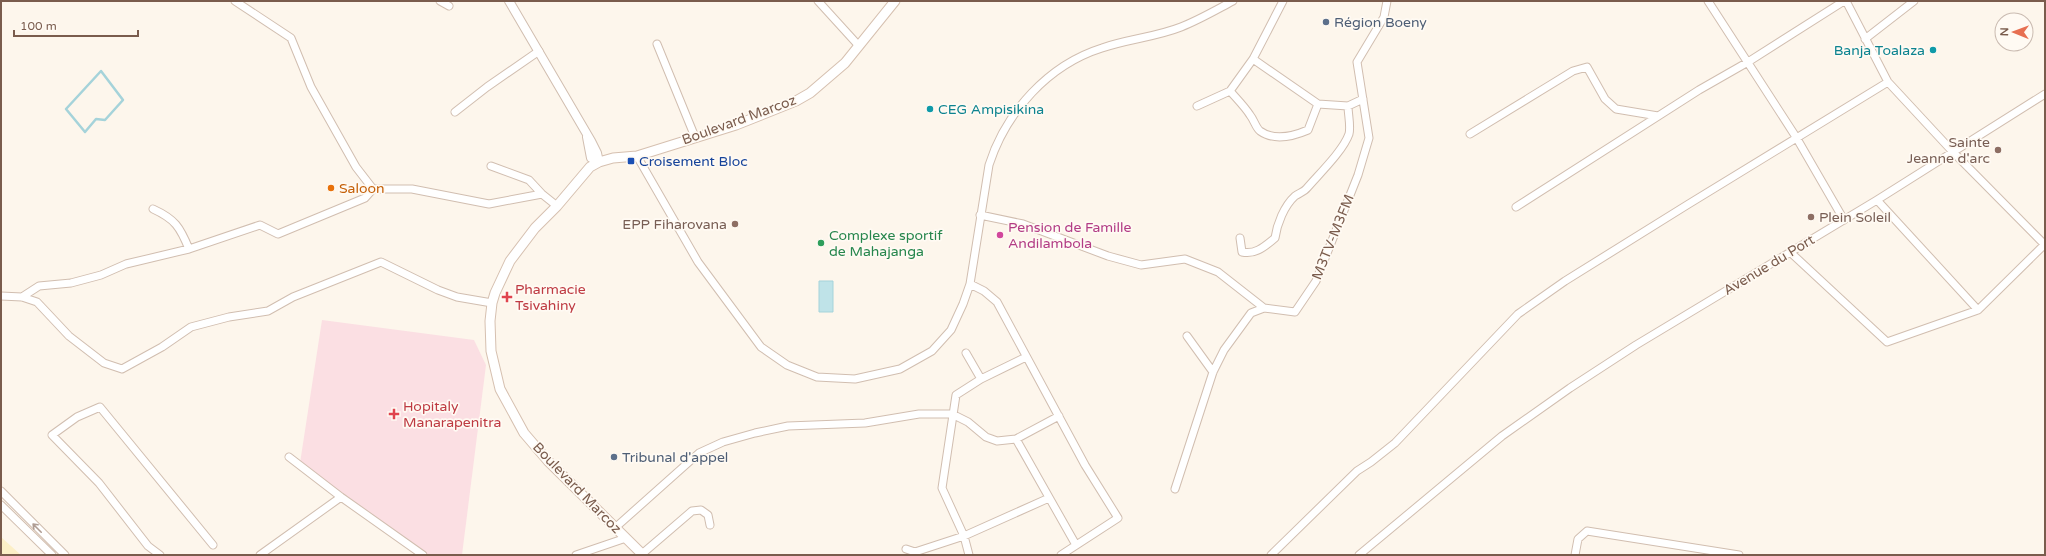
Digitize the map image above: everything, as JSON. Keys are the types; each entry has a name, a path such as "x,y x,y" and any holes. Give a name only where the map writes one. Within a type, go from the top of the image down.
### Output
{"main road":[{"name":"Boulevard Marcoz","path":"643,555 548,462 524,433 500,389 491,351 492,303 510,261 535,228 557,206 583,174 599,162 613,158 637,156 736,125 796,101 828,79 846,63 895,1"}],"street":[{"path":"235,1 291,38 311,88 356,167 373,189"},
{"path":"440,1 449,6"},
{"path":"509,1 587,134 597,153 599,162"},
{"path":"818,1 860,46"},
{"path":"637,156 698,262 761,347 787,365 817,377 855,379 900,369 932,351 951,330 970,284 980,215 989,166 994,148 1023,103 1056,70 1077,58 1102,48 1154,36 1182,27 1233,1"},
{"path":"1197,106 1230,91 1253,59 1283,1"},
{"name":"M3TV-M3FM","path":"1264,308 1295,312 1316,281 1358,175 1369,138 1357,62 1384,17 1386,1"},
{"path":"1708,1 1796,137 1844,220"},
{"path":"1516,207 1699,90 1748,62 1845,1 1888,82 1953,152 2045,245 1978,310 1887,342 1790,252"},
{"path":"1866,39 1914,1"},
{"path":"658,44 695,137"},
{"path":"455,112 487,87 539,51"},
{"path":"1253,59 1318,104 1348,106 1363,99"},
{"path":"1470,134 1573,71 1587,67 1605,99 1616,108 1658,116"},
{"path":"1271,555 1357,471 1395,443 1518,314 1565,281 1796,137 1888,82"},
{"path":"1230,91 1250,115 1259,130 1271,136 1297,135 1308,130 1318,104"},
{"name":"Avenue du Port","path":"1359,555 1502,436 1570,388 1636,345 1877,200 2045,94"},
{"path":"1240,238 1242,252 1250,253 1262,248 1275,238 1277,227 1286,208 1294,197 1307,189 1313,179 1333,159 1349,133 1348,106"},
{"path":"491,166 529,180 542,194 557,206"},
{"path":"22,298 39,286 72,283 101,275 126,264 189,249 260,225 278,234 365,198 373,189 412,189 489,204 542,194"},
{"path":"1877,200 1978,310"},
{"path":"153,209 170,217 184,235 189,249"},
{"path":"980,215 1023,224 1108,256 1141,265 1185,259 1218,272 1264,308"},
{"path":"1,296 22,298 37,302 69,336 104,363 122,369 162,347 191,327 229,317 268,311 293,297 381,262 438,290 457,297 492,303"},
{"path":"970,284 984,291 997,302 1085,465 1118,518 1061,555"},
{"path":"1175,489 1214,372 1224,350 1251,313 1264,308"},
{"path":"1187,336 1214,372"},
{"path":"966,354 981,379"},
{"path":"969,555 964,536 942,488 956,395 981,379 1026,357"},
{"path":"160,555 148,546 99,484 52,435 77,417 100,407 213,545"},
{"path":"616,527 699,453 723,442 788,426 866,423 919,414 952,414 968,422 986,437 996,441 1016,439 1059,416"},
{"path":"1016,439 1076,545"},
{"path":"289,457 341,497 423,555"},
{"path":"1,491 65,555"},
{"path":"260,555 341,497"},
{"path":"906,549 915,552 964,536 1050,498"},
{"path":"1,505 52,555"},
{"path":"643,555 692,511 701,510 708,515 710,525"},
{"path":"1575,555 1578,539 1588,531 1739,555"},
{"path":"576,555 626,538"},
{"path":"408,555 413,548"}],"shaded area":[{"name":"Hopitaly Manarapenitra","path":"322,320 474,340 486,365 462,555 429,555 300,463"}],"sand":[{"path":"1,537 21,555 1,555"}],"water":[{"path":"819,281 833,281 833,312 819,312"}],"waterway":[{"path":"101,71 123,100 105,120 96,119 85,132 66,109 101,71"}],"place":[{"name":"Région Boeny","path":"1326,22"},
{"name":"Banja Toalaza","path":"1933,50"},
{"name":"CEG Ampisikina","path":"930,109"},
{"name":"Sainte Jeanne d'arc","path":"1998,150"},
{"name":"Croisement Bloc","path":"631,161"},
{"name":"Saloon","path":"331,188"},
{"name":"Plein Soleil","path":"1811,217"},
{"name":"EPP Fiharovana","path":"735,224"},
{"name":"Pension de Famille Andilambola","path":"1000,235"},
{"name":"Complexe sportif de Mahajanga","path":"821,243"},
{"name":"Pharmacie Tsivahiny","path":"507,297"},
{"name":"Hopitaly Manarapenitra","path":"394,414"},
{"name":"Tribunal d'appel","path":"614,457"}]}
